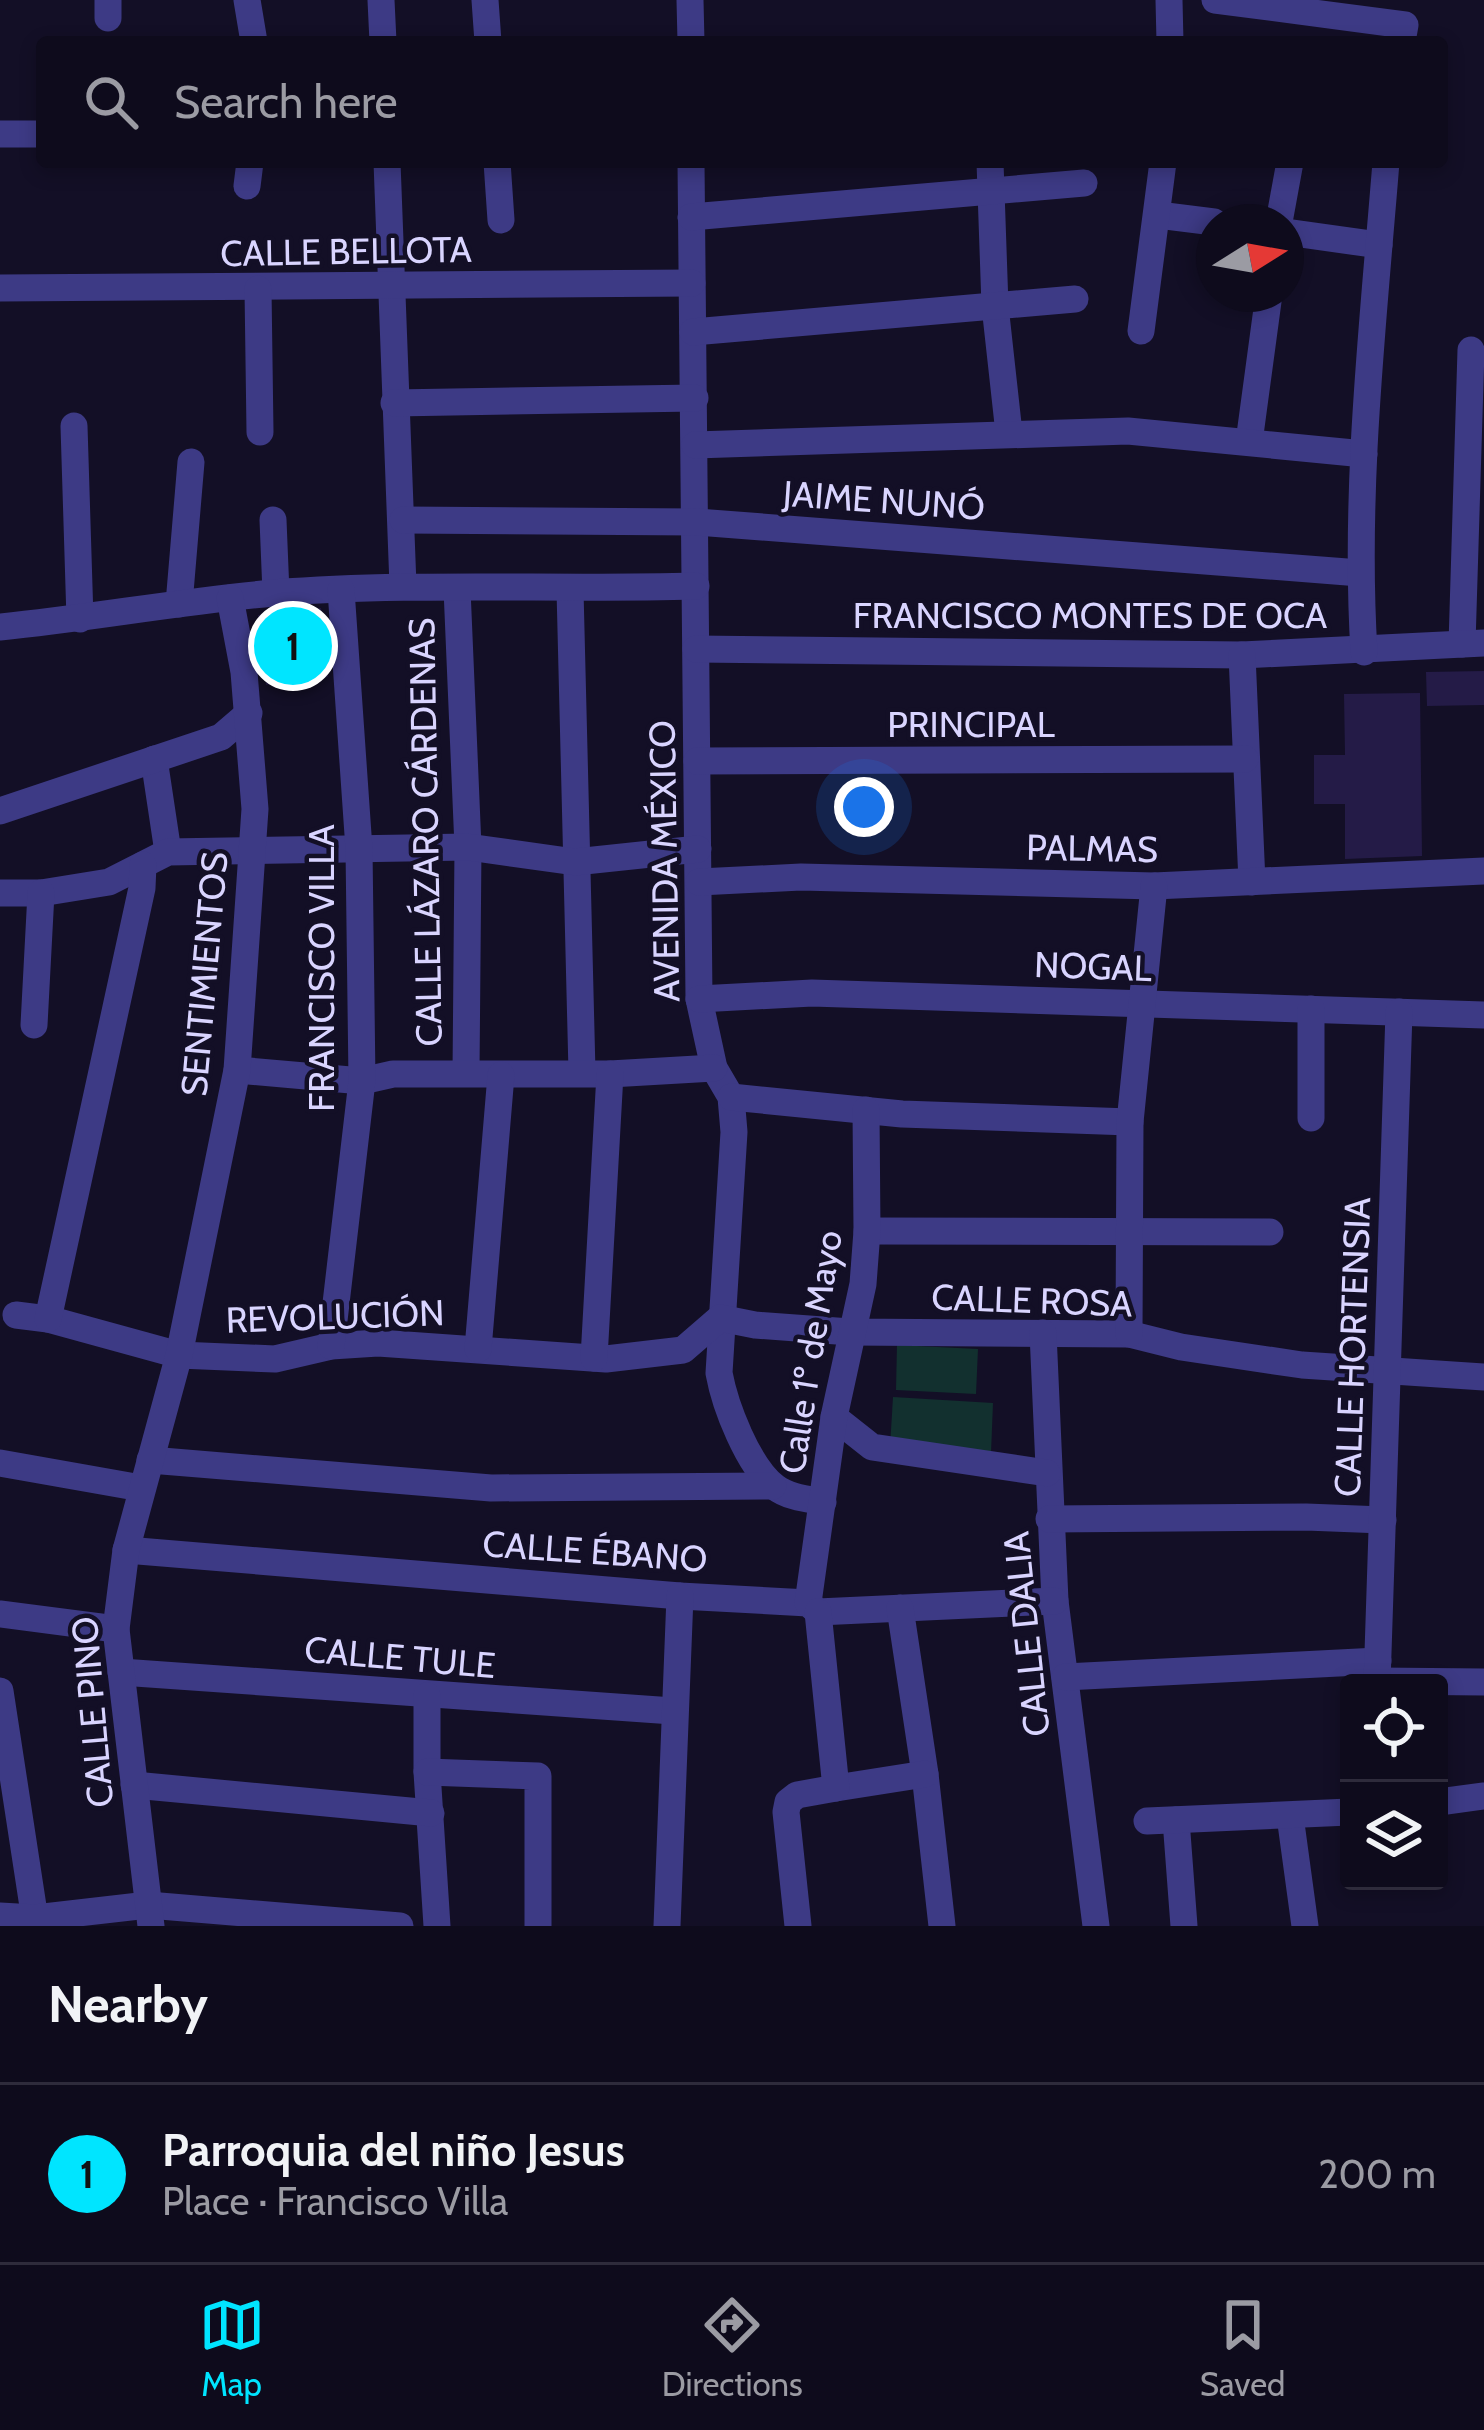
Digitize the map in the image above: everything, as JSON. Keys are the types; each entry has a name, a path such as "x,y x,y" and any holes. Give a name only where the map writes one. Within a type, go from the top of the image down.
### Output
{"street":[{"path":"247,0 253,36"},
{"path":"381,0 382,36"},
{"path":"485,0 488,36"},
{"path":"691,0 691,36"},
{"path":"1169,0 1170,36"},
{"path":"1215,0 1404,34"},
{"path":"0,134 36,134"},
{"path":"387,168 403,586"},
{"path":"497,168 501,220"},
{"name":"AVENIDA MÉXICO","path":"691,168 699,999 714,1068 731,1097 734,1132 718,1373 741,1439 772,1486"},
{"path":"990,168 995,306 1009,433"},
{"path":"1141,331 1162,168"},
{"path":"1282,204 1289,168"},
{"path":"1364,652 1360,573 1364,454 1385,168"},
{"path":"691,217 1084,184"},
{"path":"1158,215 1196,220"},
{"path":"1304,235 1379,245"},
{"name":"CALLE BELLOTA","path":"0,288 692,283"},
{"path":"258,289 260,432"},
{"path":"693,332 1075,299"},
{"path":"1249,442 1266,312"},
{"path":"1471,350 1473,644"},
{"path":"394,403 695,398"},
{"path":"74,426 80,619"},
{"path":"694,445 1128,431 1364,454"},
{"path":"179,604 191,462"},
{"path":"273,520 276,593"},
{"name":"JAIME NUNÓ","path":"403,520 697,522 1360,573"},
{"name":"CALLE LÁZARO CÁRDENAS","path":"0,627 276,593 403,586 457,590 696,586"},
{"name":"FRANCISCO VILLA","path":"331,1346 362,1081 359,849 341,590"},
{"name":"CALLE LÁZARO CÁRDENAS","path":"457,590 468,847 466,1073"},
{"path":"570,590 575,862 597,1073 594,1358"},
{"name":"SENTIMIENTOS","path":"178,1355 237,1070 253,853 253,751 230,598"},
{"name":"FRANCISCO MONTES DE OCA","path":"696,649 1242,655 1473,644"},
{"path":"1242,655 1252,882"},
{"path":"0,812 220,736 249,713"},
{"path":"48,1318 142,888 155,859 154,759"},
{"name":"PRINCIPAL","path":"697,761 1245,759"},
{"path":"0,893 41,893 109,882 155,859 468,847 575,862 698,849"},
{"name":"PALMAS","path":"699,882 801,877 1154,886 1484,871"},
{"path":"1129,1334 1130,1122 1154,886"},
{"path":"34,1024 41,893"},
{"name":"NOGAL","path":"699,999 812,993 1484,1015"},
{"path":"1311,1009 1311,1118"},
{"name":"CALLE HORTENSIA","path":"1378,1674 1399,1012"},
{"path":"237,1070 362,1081 393,1074 714,1068"},
{"path":"478,1348 501,1075"},
{"path":"731,1097 866,1110 1130,1122"},
{"name":"Calle 1º de Mayo","path":"836,1788 813,1607 834,1417 862,1284 867,1232 866,1110"},
{"path":"867,1232 1270,1232"},
{"name":"REVOLUCIÓN","path":"16,1316 48,1318 178,1355 275,1358 331,1346 426,1343 594,1358 683,1350 720,1318"},
{"name":"CALLE ROSA","path":"720,1318 850,1332 1129,1334 1282,1362 1484,1378"},
{"name":"CALLE DALIA","path":"1042,1333 1055,1601 1096,1926"},
{"name":"CALLE PINO","path":"149,1915 116,1629 126,1550 178,1355"},
{"path":"834,1417 872,1447 1047,1473"},
{"path":"150,1460 491,1488 772,1486 823,1502"},
{"path":"0,1463 141,1488"},
{"path":"1048,1519 1306,1516 1383,1520"},
{"name":"CALLE ÉBANO","path":"126,1550 813,1607 1055,1601"},
{"path":"667,1926 680,1596"},
{"path":"900,1608 942,1926"},
{"path":"0,1614 116,1629"},
{"name":"CALLE TULE","path":"121,1672 673,1711"},
{"path":"1065,1677 1340,1675"},
{"path":"1448,1680 1484,1682"},
{"path":"0,1691 9,1803 35,1922"},
{"path":"427,1696 437,1926"},
{"path":"427,1772 538,1776 538,1926"},
{"path":"798,1926 788,1802 797,1795 925,1774"},
{"path":"134,1785 431,1813"},
{"path":"1448,1801 1484,1796"},
{"path":"1148,1821 1340,1813"},
{"path":"1290,1816 1305,1926"},
{"path":"1176,1820 1184,1926"},
{"path":"0,1916 35,1922 149,1915 400,1926"}],"green space":[{"path":"897,1345 978,1349 976,1394 896,1390"},
{"path":"893,1397 993,1403 991,1453 890,1447"}],"building":[{"path":"321,608 328,677 266,685 258,615"},
{"path":"1484,671 1484,705 1427,706 1426,672"},
{"path":"1420,693 1422,856 1345,859 1345,804 1314,804 1314,755 1345,755 1344,694"}],"place":[{"name":"Parroquia del niño Jesus","path":"293,646"}]}
